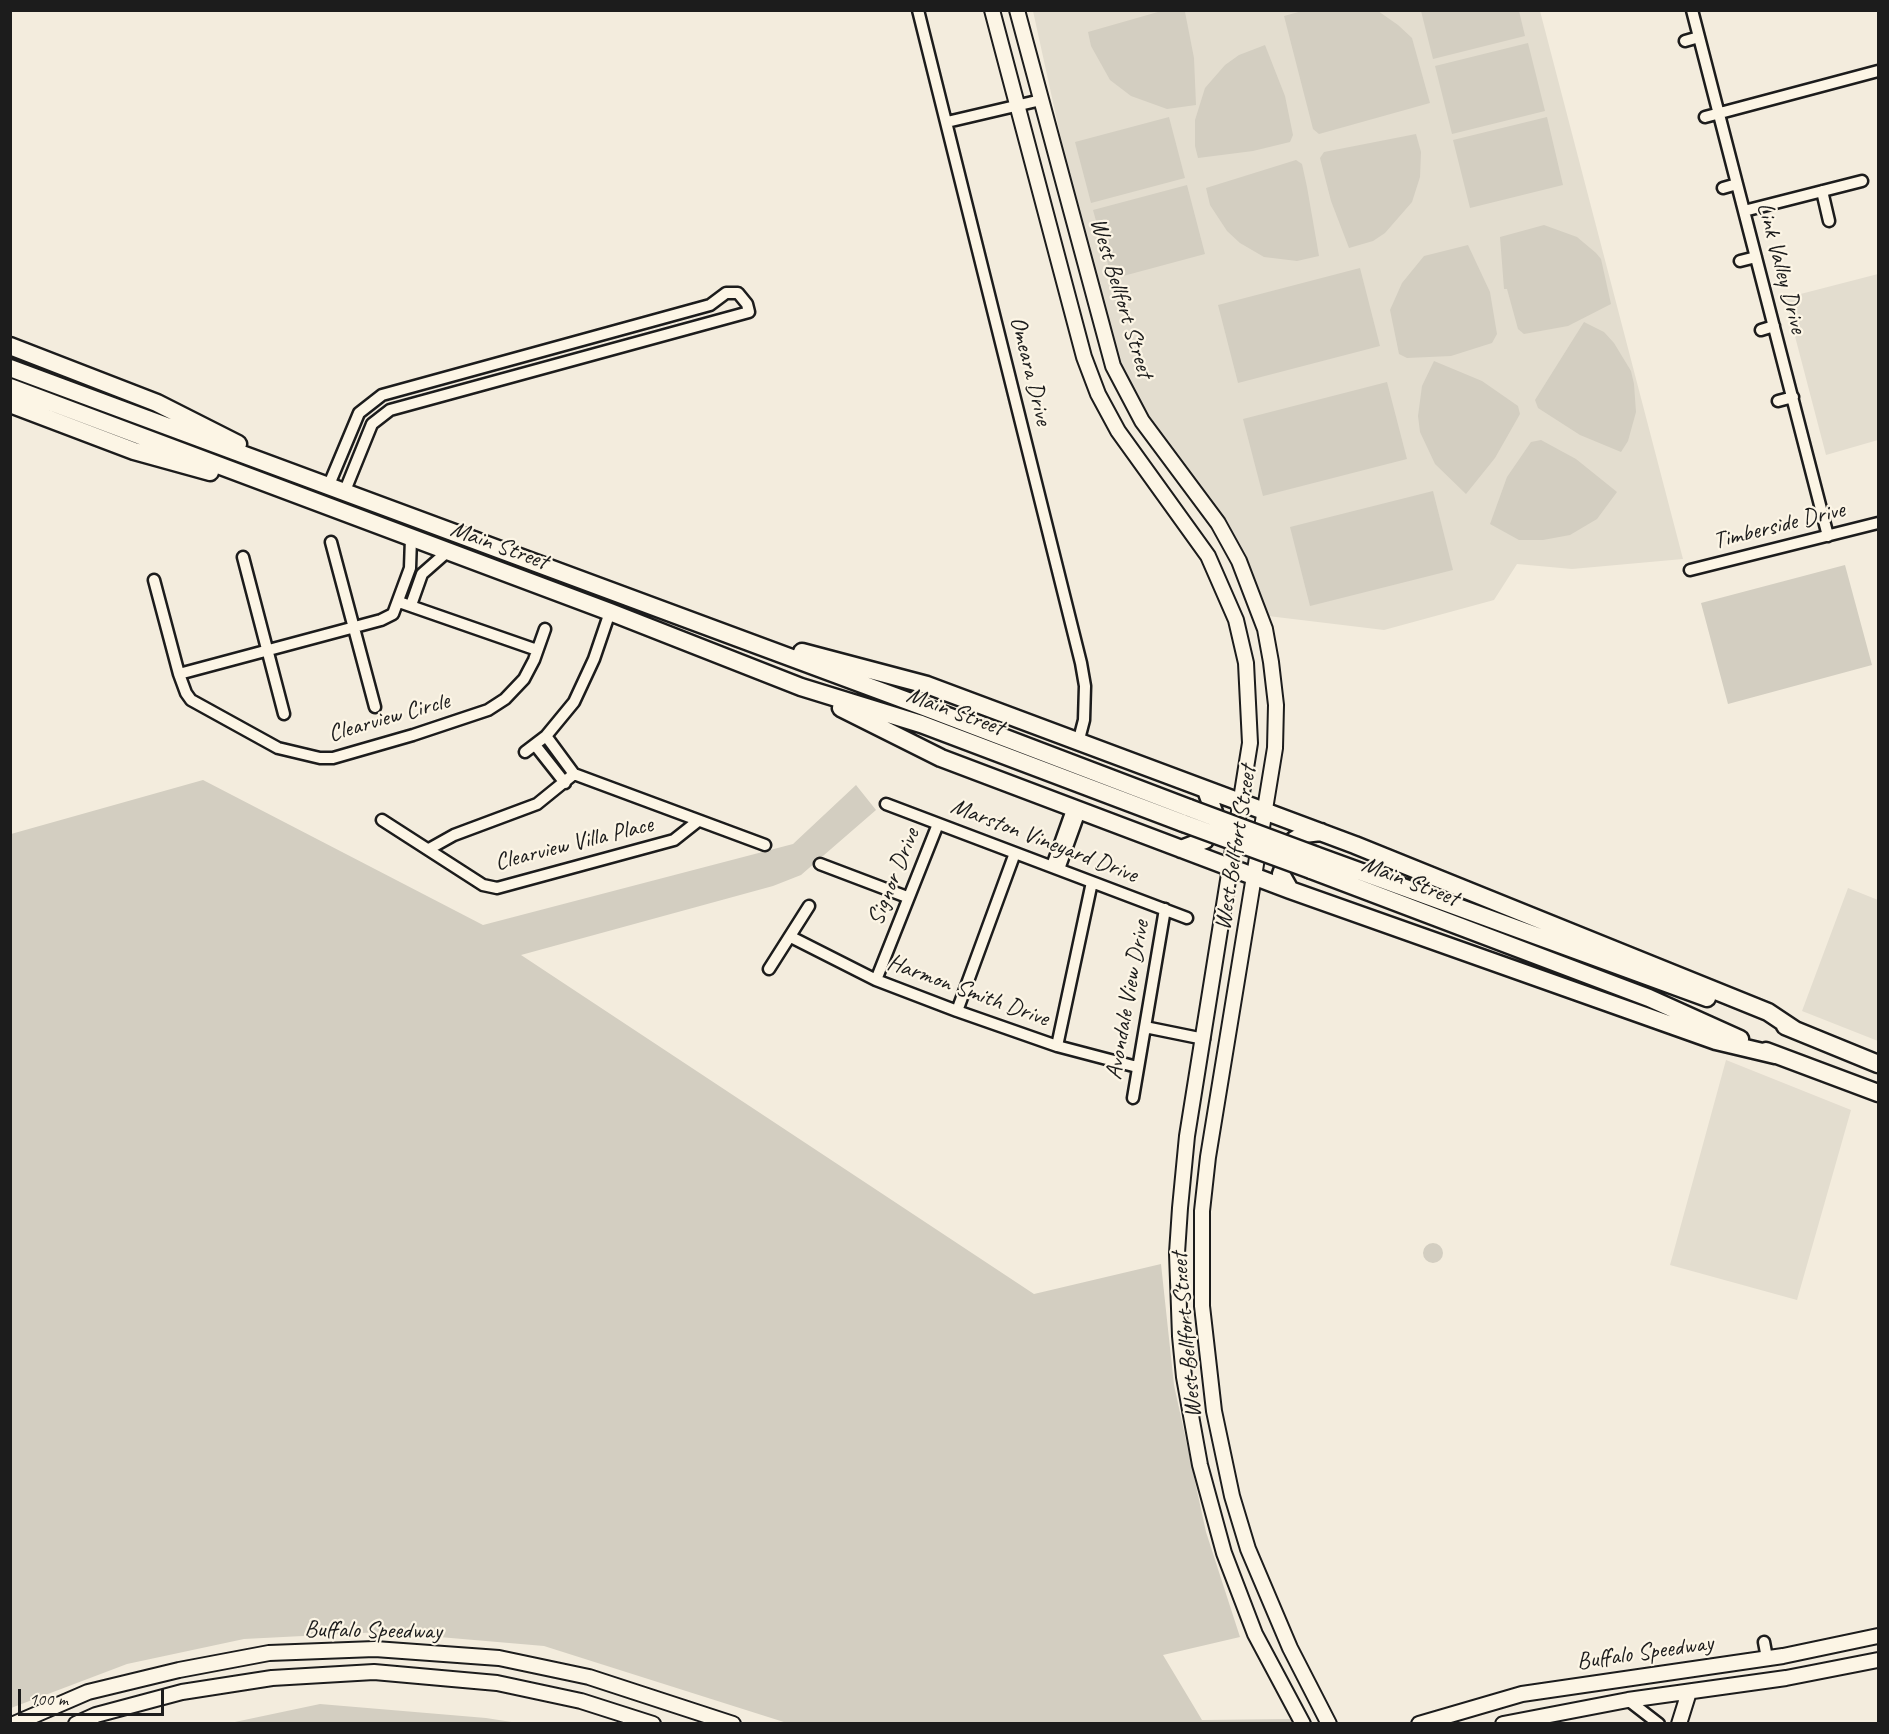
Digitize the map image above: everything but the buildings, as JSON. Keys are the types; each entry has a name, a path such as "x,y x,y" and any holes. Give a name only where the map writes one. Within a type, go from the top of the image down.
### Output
{"highway":[{"path":"10,346 157,402 306,479"},
{"name":"Main Street","path":"10,368 695,623 1313,863 1648,998 1775,1055 1878,1094"},
{"name":"Main Street","path":"10,387 318,501 801,687 921,724 1186,815"},
{"path":"10,404 134,451 318,501"},
{"path":"695,623 927,685 1241,804 1322,832 1584,936 1768,1012 1795,1030"},
{"path":"801,687 941,758 1181,849 1716,1041 1775,1055"},
{"path":"1181,849 1204,840 1214,812 1206,790"},
{"path":"1290,890 1281,874 1294,840 1304,834 1322,832"},
{"name":"Main Street","path":"1313,863 1795,1030 1878,1064"}],"main road":[{"name":"West Bellfort Street","path":"992,10 1080,342 1098,394 1118,431 1208,556 1224,589 1246,663 1250,706 1250,743 1187,1136 1177,1253 1180,1336 1184,1377 1200,1465 1224,1553 1260,1643 1303,1724"},
{"name":"West Bellfort Street","path":"1017,10 1104,335 1126,395 1160,450 1218,523 1239,561 1265,629 1276,705 1275,747 1202,1211 1202,1306 1212,1400 1224,1461 1248,1549 1290,1648 1329,1724"},
{"path":"1080,342 1104,335"},
{"path":"1166,497 1186,482"},
{"path":"1239,634 1265,629"},
{"path":"1204,1039 1227,1044"},
{"path":"1180,1208 1202,1211"},
{"path":"1200,1465 1224,1461"},
{"path":"1239,1594 1262,1583"},
{"name":"Buffalo Speedway","path":"1419,1724 1522,1694 1783,1656 1878,1636"},
{"path":"374,1672 375,1649"},
{"name":"Buffalo Speedway","path":"14,1724 88,1692 179,1670 269,1653 375,1649 500,1658 589,1677 733,1724"},
{"path":"1783,1656 1786,1678"},
{"name":"Buffalo Speedway","path":"1503,1724 1628,1700 1786,1678 1878,1660"},
{"path":"179,1670 182,1692"},
{"path":"555,1696 558,1671"},
{"name":"Buffalo Speedway","path":"76,1724 96,1715 182,1692 272,1678 374,1672 497,1683 581,1701 653,1724"},
{"path":"1623,1678 1628,1700"},
{"path":"1679,1724 1689,1692"}],"street":[{"name":"Omeara Drive","path":"918,10 1081,663 1084,720 1078,742"},
{"name":"Link Valley Drive","path":"1692,10 1828,536"},
{"path":"1685,41 1699,37"},
{"path":"1705,117 1878,71"},
{"path":"947,122 1041,100"},
{"path":"1744,212 1862,181"},
{"path":"1723,188 1737,184"},
{"path":"1822,191 1829,221"},
{"path":"1740,261 1756,257"},
{"path":"328,487 359,413 382,395 710,305 726,293 733,292 744,298 749,312 390,410 372,424 344,493"},
{"path":"687,311 692,328"},
{"path":"1761,330 1774,326"},
{"path":"559,347 563,363"},
{"path":"412,387 416,403"},
{"path":"1778,401 1793,397"},
{"name":"Timberside Drive","path":"1690,570 1878,524"},
{"path":"179,674 354,628 393,614 406,578 411,556 411,538"},
{"name":"Clearview Circle","path":"331,542 375,707"},
{"path":"411,605 422,574 447,552"},
{"path":"243,557 284,714"},
{"path":"406,578 420,581"},
{"name":"Clearview Circle","path":"154,579 179,674 191,700 278,748 309,756 333,758 488,710 516,689 537,650 545,629"},
{"path":"399,602 537,650"},
{"path":"565,783 530,748 546,736 564,717 581,689 610,612"},
{"path":"546,736 574,774"},
{"name":"Clearview Villa Place","path":"429,849 454,835 537,804 574,774 765,845"},
{"name":"Marston Vineyard Drive","path":"886,804 1188,918"},
{"path":"1055,868 1076,809"},
{"name":"Clearview Villa Place","path":"382,820 483,885 497,888 674,840 698,821"},
{"name":"Signor Drive","path":"876,980 938,824"},
{"path":"957,1011 1015,853"},
{"path":"820,864 908,897"},
{"path":"1058,1046 1092,882"},
{"path":"770,969 809,906"},
{"name":"Avondale View Drive","path":"1132,1098 1165,909"},
{"name":"Harmon Smith Drive","path":"791,937 876,980 957,1011 1058,1046 1137,1067"},
{"path":"1144,1027 1204,1039"},
{"path":"1764,1642 1767,1658"},
{"path":"1628,1700 1659,1724"}],"shaded area":[{"path":"1165,10 1185,12 1194,58 1196,105 1167,109 1131,96 1110,80 1091,46 1088,32"},
{"path":"1306,10 1378,11 1398,25 1412,38 1430,103 1319,134 1313,129 1284,16"},
{"path":"1033,11 1540,11 1683,559 1572,569 1517,564 1494,600 1384,630 1268,616 1207,496 1128,391 1092,280"},
{"path":"1421,11 1519,11 1525,36 1433,59"},
{"path":"1528,43 1545,111 1452,134 1435,66"},
{"path":"1265,45 1285,96 1293,135 1290,142 1253,151 1198,158 1195,146 1195,120 1205,88 1225,65 1239,55"},
{"path":"1169,117 1185,178 1091,203 1075,142"},
{"path":"1547,117 1563,185 1470,208 1453,140"},
{"path":"1416,134 1421,152 1420,177 1412,202 1385,233 1373,241 1349,248 1331,201 1320,158 1324,152"},
{"path":"1296,160 1302,164 1319,256 1297,261 1264,257 1240,243 1227,231 1210,205 1206,188"},
{"path":"1187,185 1205,254 1112,279 1093,210"},
{"path":"1544,225 1577,237 1596,253 1601,259 1611,304 1568,326 1524,334 1518,329 1507,289 1504,289 1500,237"},
{"path":"1468,245 1490,292 1497,334 1492,343 1451,356 1407,358 1399,354 1390,310 1402,283 1424,256"},
{"path":"1360,268 1380,346 1238,383 1218,305"},
{"path":"1878,274 1878,440 1826,455 1785,298"},
{"path":"1584,322 1604,332 1614,343 1631,371 1636,412 1628,441 1621,452 1580,435 1538,408 1535,400"},
{"path":"1434,361 1482,381 1518,406 1520,414 1495,458 1466,494 1435,464 1420,432 1418,416 1422,386"},
{"path":"1387,382 1407,459 1263,496 1243,419"},
{"path":"1541,440 1576,459 1617,492 1597,519 1570,535 1543,540 1519,540 1490,524 1507,477 1531,442"},
{"path":"1433,491 1453,570 1310,606 1290,527"},
{"path":"1845,565 1872,665 1728,704 1701,603"},
{"path":"203,780 483,925 793,844 856,785 876,810 801,875 773,886 521,955 1034,1294 1161,1264 1174,1385 1206,1532 1240,1637 1163,1655 1202,1720 1293,1719 1295,1723 787,1723 544,1646 381,1632 244,1639 127,1664 11,1708 11,834"},
{"path":"1848,888 1878,900 1878,1041 1802,1011"},
{"path":"1726,1060 1851,1110 1797,1300 1670,1265"},
{"path":"1429,1243 1437,1243 1443,1249 1443,1257 1437,1263 1429,1263 1423,1257 1423,1249"},
{"path":"320,1704 486,1718 518,1723 230,1723"}]}
